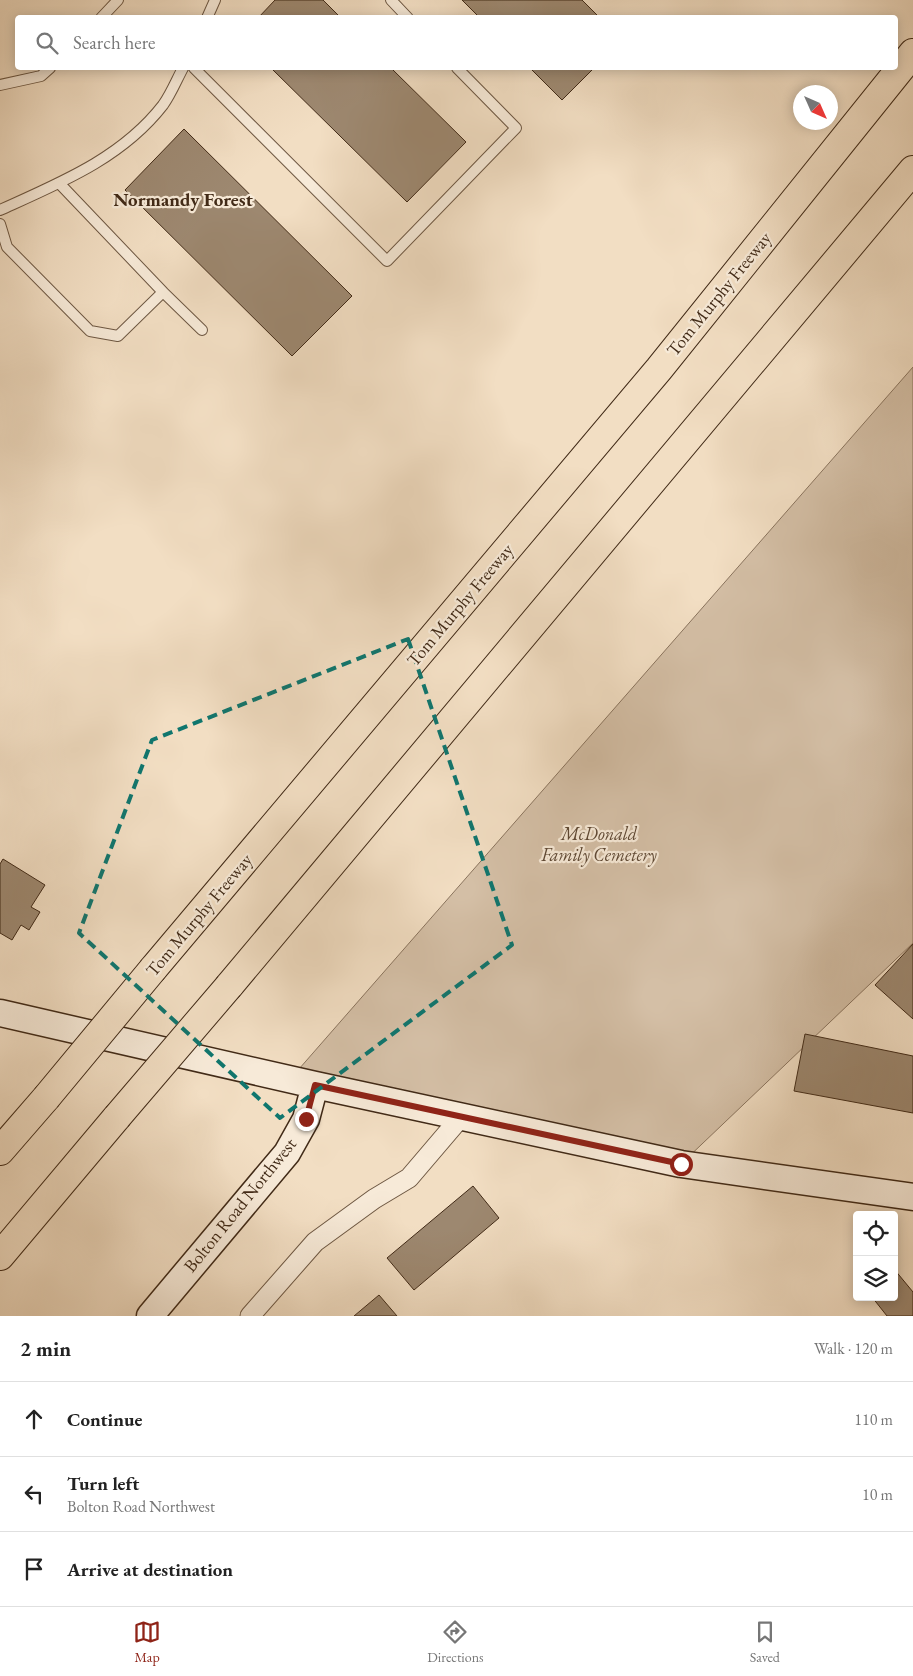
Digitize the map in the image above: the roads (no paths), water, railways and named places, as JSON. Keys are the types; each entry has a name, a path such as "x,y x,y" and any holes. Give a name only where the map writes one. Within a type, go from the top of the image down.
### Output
{"highway":[{"name":"Tom Murphy Freeway","path":"0,1151 659,369 913,53"},
{"path":"0,1256 229,986 913,170"}],"main road":[{"path":"0,1012 315,1085 681,1164 913,1197"},
{"name":"Bolton Road Northwest","path":"150,1316 287,1153 306,1119 315,1085"}],"street":[{"path":"250,1316 315,1242 374,1199 409,1178 461,1117"}],"lane":[{"path":"103,15 118,0"},
{"path":"208,15 215,0"},
{"path":"391,0 405,15"},
{"path":"0,85 41,76 48,70"},
{"path":"0,210 59,183 125,145 164,104 182,70"},
{"path":"196,70 387,261 516,128 458,70"},
{"path":"59,183 202,330"},
{"path":"0,224 7,247 90,332 118,336 163,292"}],"district":[{"name":"Normandy Forest","path":"183,199"}],"park label":[{"name":"McDonald Family Cemetery","path":"599,844"}]}
